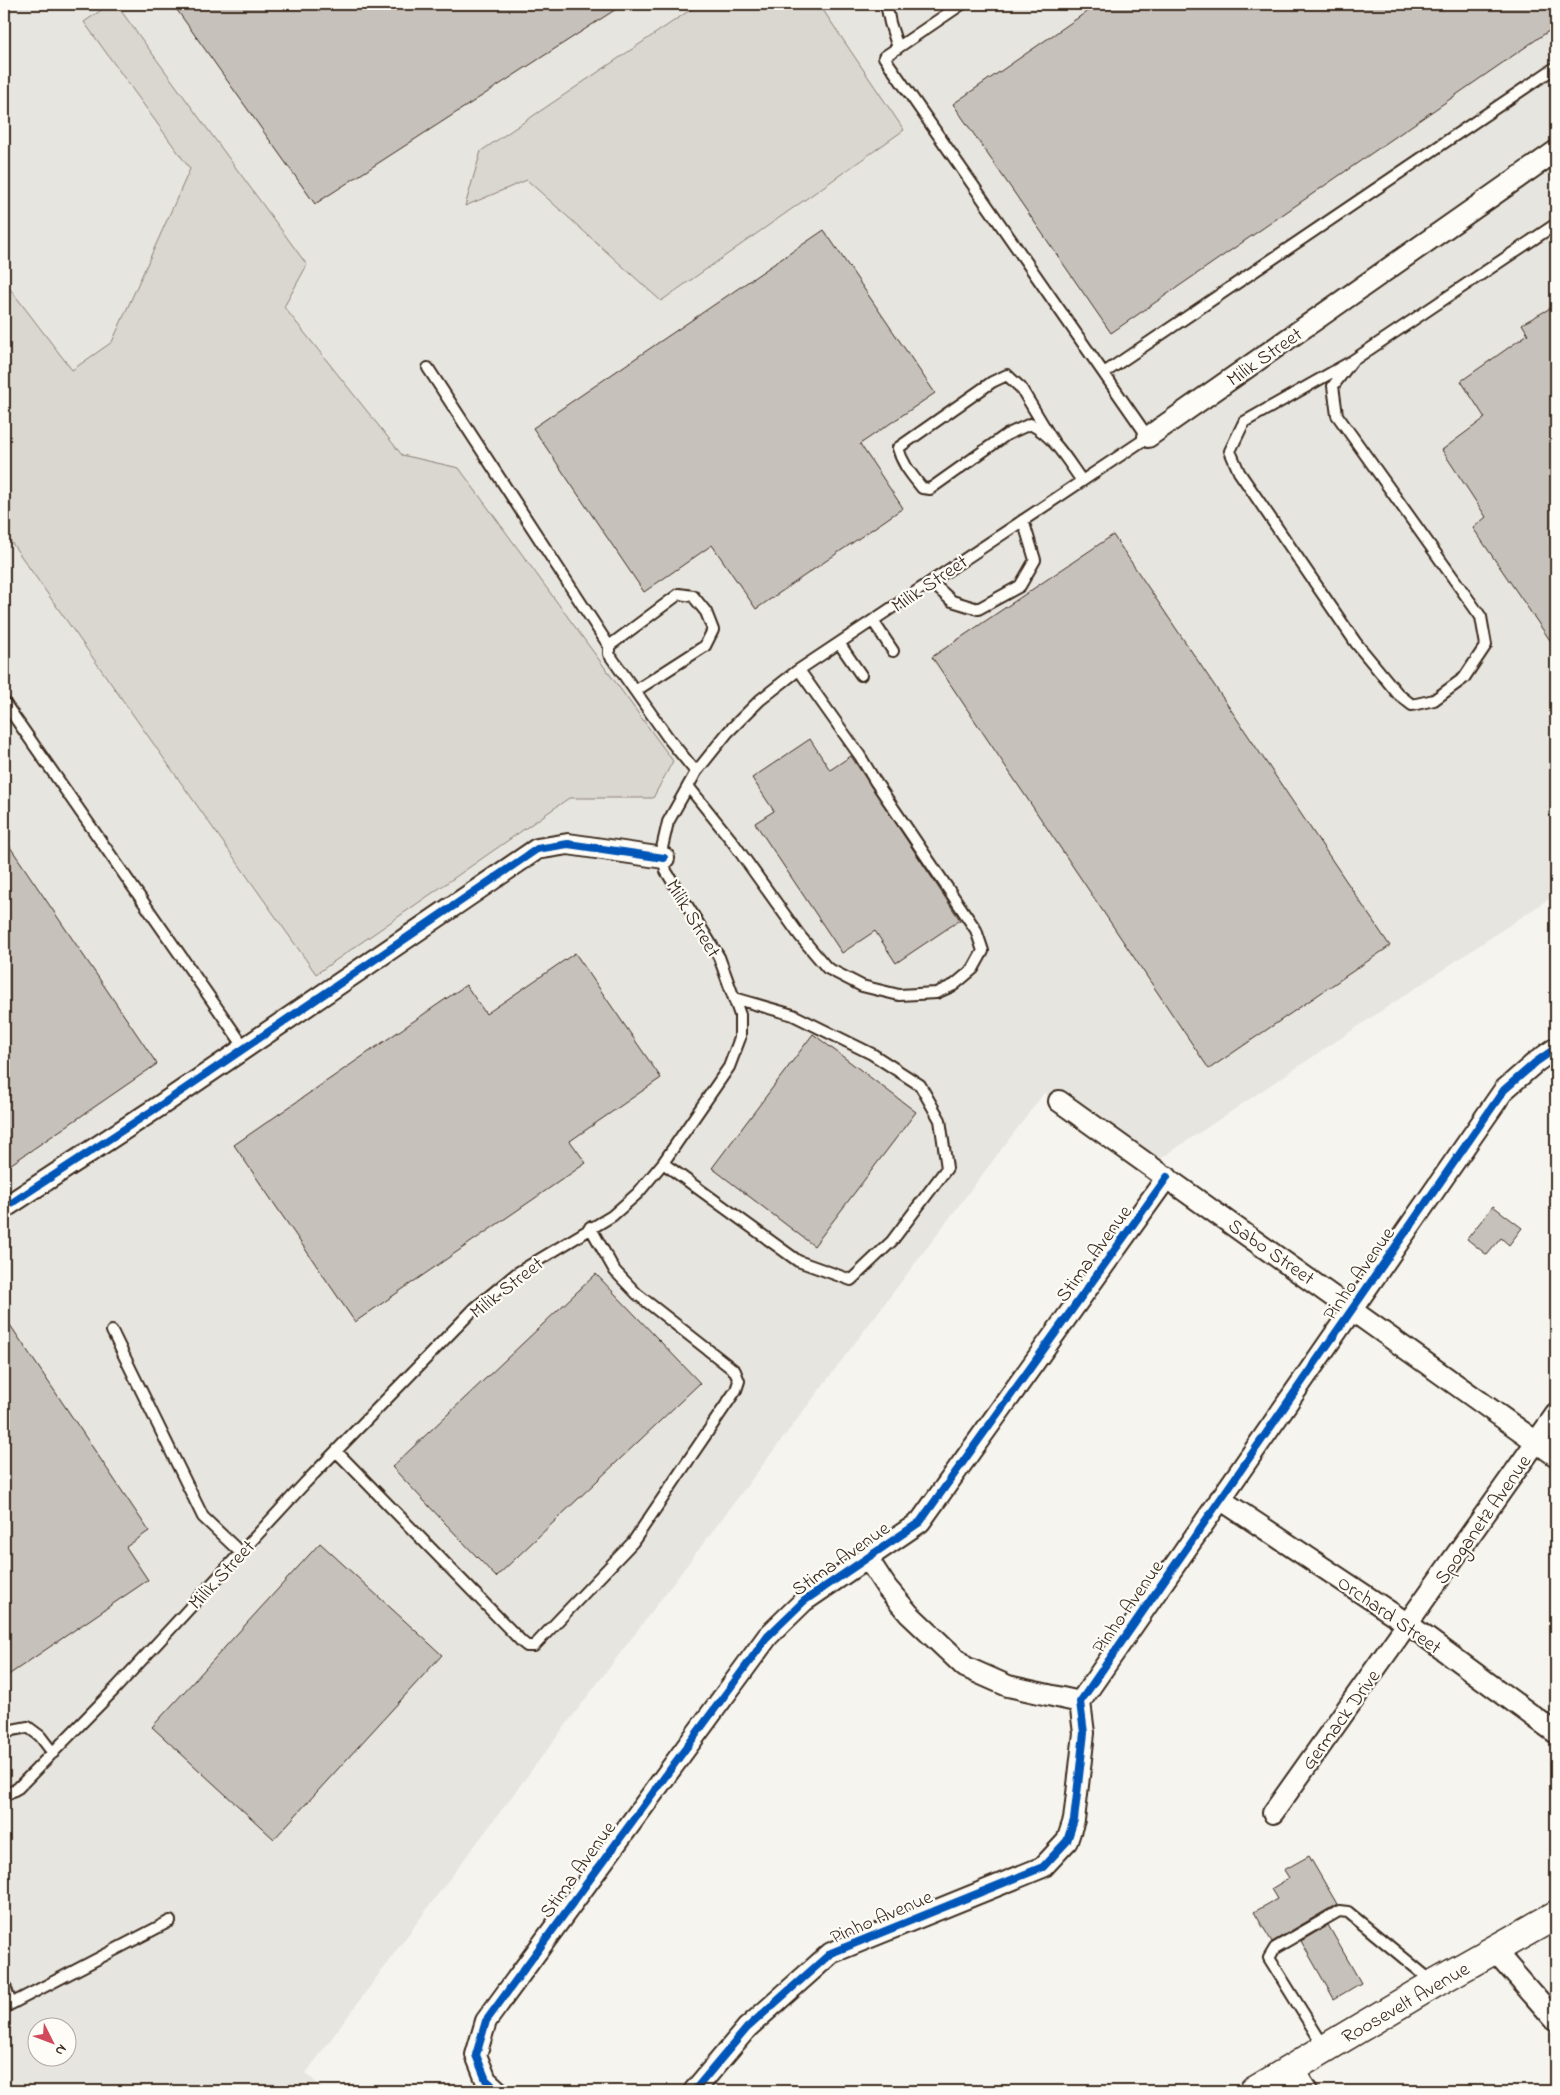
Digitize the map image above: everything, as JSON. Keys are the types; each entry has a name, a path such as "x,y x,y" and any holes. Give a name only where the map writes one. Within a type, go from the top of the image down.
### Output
{"main road":[{"name":"Roosevelt Avenue","path":"1254,2091 1435,1983 1556,1915"}],"street":[{"name":"Milik Street","path":"1148,437 1556,151"},
{"path":"4,1208 245,1048 537,849 568,844 664,858"},
{"name":"Pinho Avenue","path":"694,2091 748,2028 831,1953 1043,1867 1067,1841 1074,1820 1084,1733 1080,1702 1504,1090 1536,1062 1556,1048"},
{"name":"Sabo Street","path":"1059,1101 1353,1309 1556,1456"},
{"name":"Stima Avenue","path":"498,2091 486,2080 476,2055 486,2021 768,1636 804,1601 920,1522 1167,1177"},
{"name":"Spoganetz Avenue","path":"1408,1624 1556,1414"},
{"name":"Orchard Street","path":"1220,1499 1408,1624 1556,1733"},
{"path":"868,1558 887,1588 909,1614 965,1667 1008,1686 1080,1702"},
{"name":"Germack Drive","path":"1273,1813 1408,1624"},
{"path":"1495,1951 1556,2021"},
{"path":"1292,2067 1307,2091"}],"lane":[{"path":"886,4 898,48"},
{"path":"962,4 884,57 1148,437"},
{"path":"1104,374 1556,67"},
{"path":"1352,360 1333,386 1337,415 1481,617 1486,645 1464,678 1434,700 1412,705 1398,694 1356,643 1239,472 1230,451 1244,422 1352,360 1556,224"},
{"path":"428,368 609,646 609,654 669,739 696,772"},
{"path":"1053,441 1030,424 1006,436 930,489 922,488 913,477 901,459 898,448 992,382 1006,375 1021,388 1053,441 1082,481"},
{"name":"Milik Street","path":"4,1796 18,1788 121,1683 336,1451 475,1308 517,1273 590,1227 612,1216 638,1193 663,1163 729,1068 740,1038 740,1015 719,957 666,870 662,848 668,822 688,786 696,772 728,732 760,700 798,670 1148,437"},
{"path":"930,582 952,601 978,609 1020,586 1036,560 1023,520"},
{"path":"609,646 679,594 694,596 706,612 713,630 705,646 635,691"},
{"path":"873,621 893,651"},
{"path":"839,643 861,676"},
{"path":"688,786 732,841 800,936 827,968 862,986 898,995 936,993 954,985 973,969 982,951 976,930 874,781 860,756 798,670"},
{"path":"4,702 245,1048"},
{"path":"663,1163 798,1261 851,1280 892,1241 947,1168 940,1120 920,1085 872,1054 793,1015 734,998"},
{"path":"336,1451 522,1642 527,1646 534,1646 633,1542 736,1390 739,1381 735,1371 637,1294 615,1271 590,1227"},
{"path":"112,1331 203,1517 241,1553"},
{"path":"4,1735 12,1730 28,1727 40,1736 53,1753"},
{"path":"1325,2048 1269,1958 1275,1948 1339,1911 1348,1912 1435,1983"},
{"path":"4,1983 8,2006 170,1921"}],"shaded area":[{"path":"4,4 1556,4 1556,894 1148,1167 1044,1093 438,1894 306,2073 325,2091 4,2091"},
{"path":"110,4 116,4 307,265 284,307 402,455 459,468 673,761 653,798 569,798 316,974 4,532 4,281 72,370 112,342 190,169 84,22"},
{"path":"699,4 819,4 904,130 661,301 527,180 465,206 481,151"}],"building":[{"path":"186,4 624,4 315,204 177,10"},
{"path":"1098,4 1556,4 1556,26 1111,333 953,104"},
{"path":"824,230 935,393 860,444 903,508 756,609 712,545 644,592 533,428"},
{"path":"1556,305 1556,649 1473,528 1486,517 1442,450 1485,418 1461,381 1528,334 1522,324"},
{"path":"1113,535 1390,946 1209,1069 932,657"},
{"path":"810,739 830,770 851,756 960,920 896,963 875,931 842,953 755,823 774,811 752,778"},
{"path":"4,838 157,1064 4,1169"},
{"path":"575,953 661,1078 570,1141 586,1163 355,1322 234,1145 466,985 486,1014"},
{"path":"813,1034 916,1112 814,1246 712,1168"},
{"path":"1493,1206 1522,1228 1509,1245 1501,1238 1487,1255 1467,1239"},
{"path":"596,1274 700,1383 496,1577 392,1467"},
{"path":"4,1316 149,1531 126,1547 148,1580 4,1678"},
{"path":"320,1543 442,1655 274,1839 152,1727"},
{"path":"1309,1856 1337,1904 1272,1942 1254,1912 1277,1899 1271,1889 1289,1878 1284,1870"},
{"path":"1328,1925 1361,1983 1334,1999 1301,1941"}],"cycle path":[{"path":"4,1208 161,1105 537,849 568,844 664,858"},
{"path":"694,2091 747,2028 831,1953 1043,1867 1067,1841 1074,1820 1084,1733 1080,1702 1504,1090 1536,1062 1556,1048"},
{"path":"498,2091 486,2080 476,2055 486,2021 768,1636 804,1601 920,1522 1167,1177"}]}
